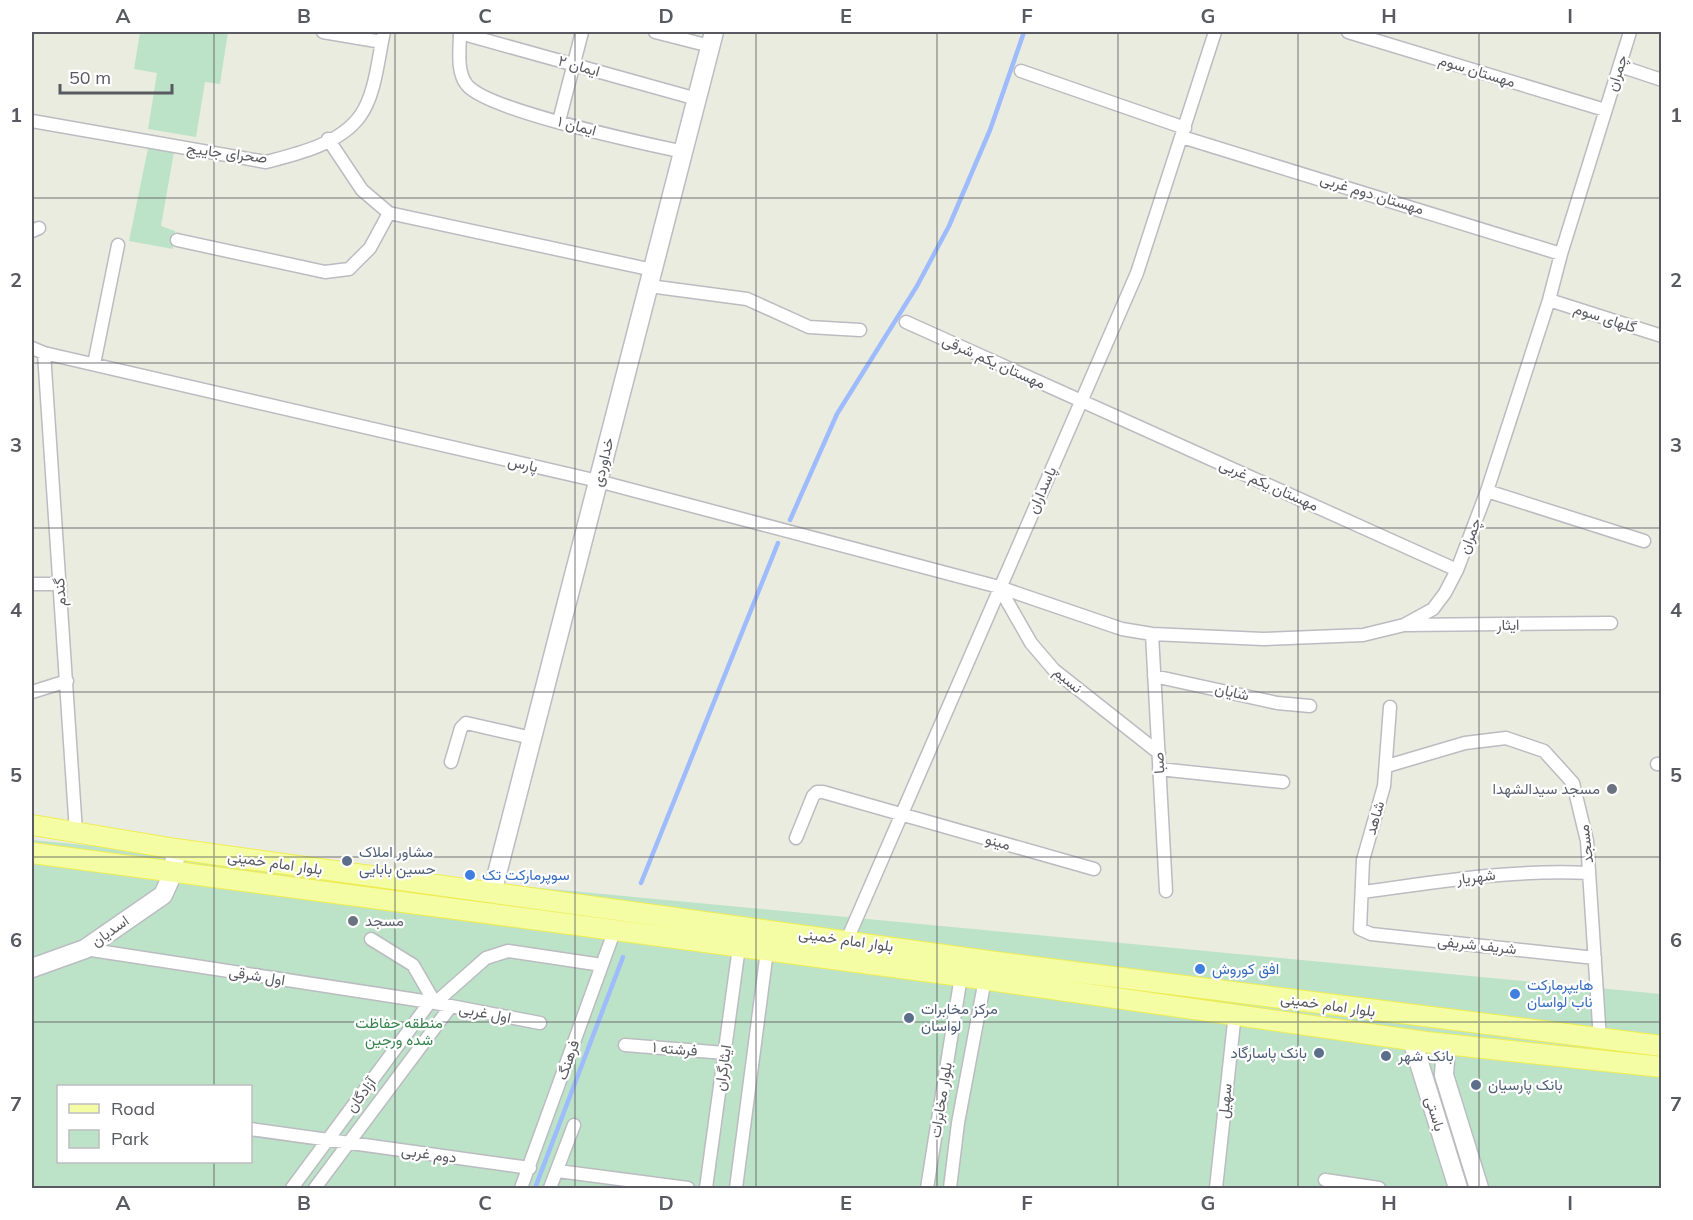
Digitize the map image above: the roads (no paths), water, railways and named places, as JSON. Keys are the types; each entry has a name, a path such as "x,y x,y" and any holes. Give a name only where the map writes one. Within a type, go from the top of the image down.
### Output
{"main road":[{"name":"بلوار امام خمینی","path":"32,825 176,849 847,940 963,967"},
{"name":"بلوار امام خمینی","path":"32,853 767,951 963,967 1662,1046"},
{"name":"بلوار امام خمینی","path":"986,970 1235,1013 1412,1040 1662,1067"}],"street":[{"path":"323,32 383,37"},
{"name":"ایمان ۲","path":"460,32 697,99"},
{"name":"ایمان ۱","path":"460,32 461,74 474,92 514,109 683,152"},
{"path":"559,121 582,32"},
{"path":"655,32 712,39"},
{"name":"پاسداران","path":"847,940 1137,273 1215,32"},
{"name":"مهستان سوم","path":"1348,32 1605,110"},
{"name":"چمران","path":"999,587 1122,629 1152,634 1297,638 1363,635 1404,625 1433,609 1445,593 1457,570 1487,490 1549,300 1561,254 1630,32"},
{"name":"صحرای جاییج","path":"32,122 266,162 303,152 328,140 360,116 369,98 383,37"},
{"name":"خداوردی","path":"492,893 712,39"},
{"path":"1620,66 1662,80"},
{"name":"مهستان دوم غربی","path":"1022,70 1184,133 1561,254"},
{"path":"328,140 362,190 389,213 651,278 747,299 809,327 860,330"},
{"path":"177,240 325,272 350,269 370,248 389,213"},
{"path":"94,364 118,245"},
{"name":"گلهای سوم","path":"1549,300 1662,336"},
{"name":"مهستان یکم شرقی","path":"906,322 1082,401"},
{"name":"پارس","path":"32,348 44,353 598,481 999,587"},
{"name":"گندم","path":"44,353 76,832"},
{"name":"مهستان یکم غربی","path":"1082,401 1457,570"},
{"path":"1487,490 1644,541"},
{"path":"32,584 60,584"},
{"name":"نسیم","path":"999,587 1031,643 1054,670 1159,753"},
{"name":"ایثار","path":"1404,625 1611,623"},
{"name":"صبا","path":"1152,634 1166,891"},
{"name":"شایان","path":"1154,676 1277,703 1310,706"},
{"path":"32,692 67,681"},
{"name":"شاهد","path":"1360,929 1363,860 1384,786 1389,707"},
{"path":"451,762 461,728 466,723 532,738"},
{"name":"مسجد","path":"1387,766 1465,743 1506,738 1544,752 1573,783 1587,841 1600,1040"},
{"path":"1159,769 1283,782"},
{"name":"مینو","path":"796,838 817,792 1094,869"},
{"path":"173,873 176,849"},
{"name":"شهریار","path":"1363,892 1496,874 1543,871 1589,873"},
{"name":"اسدیان","path":"32,968 85,949 163,895 173,873"},
{"name":"شریف شریفی","path":"1360,929 1371,934 1595,958"},
{"name":"فرهنگ","path":"522,1188 614,932"},
{"path":"371,939 412,965 432,1003"},
{"name":"ایثارگران","path":"706,1188 739,947"},
{"name":"اول شرقی","path":"85,949 432,1003"},
{"name":"آزادگان","path":"292,1188 432,1003 486,958 508,951 602,965"},
{"name":"ایثارگران","path":"736,1188 767,951"},
{"name":"بلوار مخابرات","path":"927,1188 963,967"},
{"name":"بلوار مخابرات","path":"950,1188 958,1123 986,970"},
{"name":"اول غربی","path":"432,1003 540,1023"},
{"name":"آزادگان","path":"315,1188 451,1006"},
{"name":"سهیل","path":"1216,1188 1235,1013"},
{"name":"باستی","path":"1412,1040 1458,1188"},
{"name":"باستی","path":"1446,1044 1444,1075 1479,1188"},
{"name":"فرشته ۱","path":"625,1045 725,1053"},
{"path":"550,1188 574,1125"},
{"name":"دوم غربی","path":"252,1129 530,1168"},
{"path":"558,1171 688,1188"},
{"path":"1325,1180 1379,1188"}],"waterway":[{"path":"790,520 837,414 917,286 949,226 990,130 1024,32"},
{"path":"641,883 778,543"},
{"path":"535,1188 623,957"}],"place":[{"name":"مسجد سیدالشهدا","path":"1612,789"},
{"name":"مشاور املاک حسین بابایی","path":"347,861"},
{"name":"سوپرمارکت تک","path":"470,875"},
{"name":"مسجد","path":"353,921"},
{"name":"افق کوروش","path":"1200,969"},
{"name":"هایپرمارکت ناب لواسان","path":"1515,994"},
{"name":"مرکز مخابرات لواسان","path":"909,1018"},
{"name":"بانک پاسارگاد","path":"1319,1053"},
{"name":"بانک شهر","path":"1386,1056"},
{"name":"بانک پارسیان","path":"1476,1085"}],"park label":[{"name":"منطقه حفاظت شده ورجین","path":"399,1032"}]}
